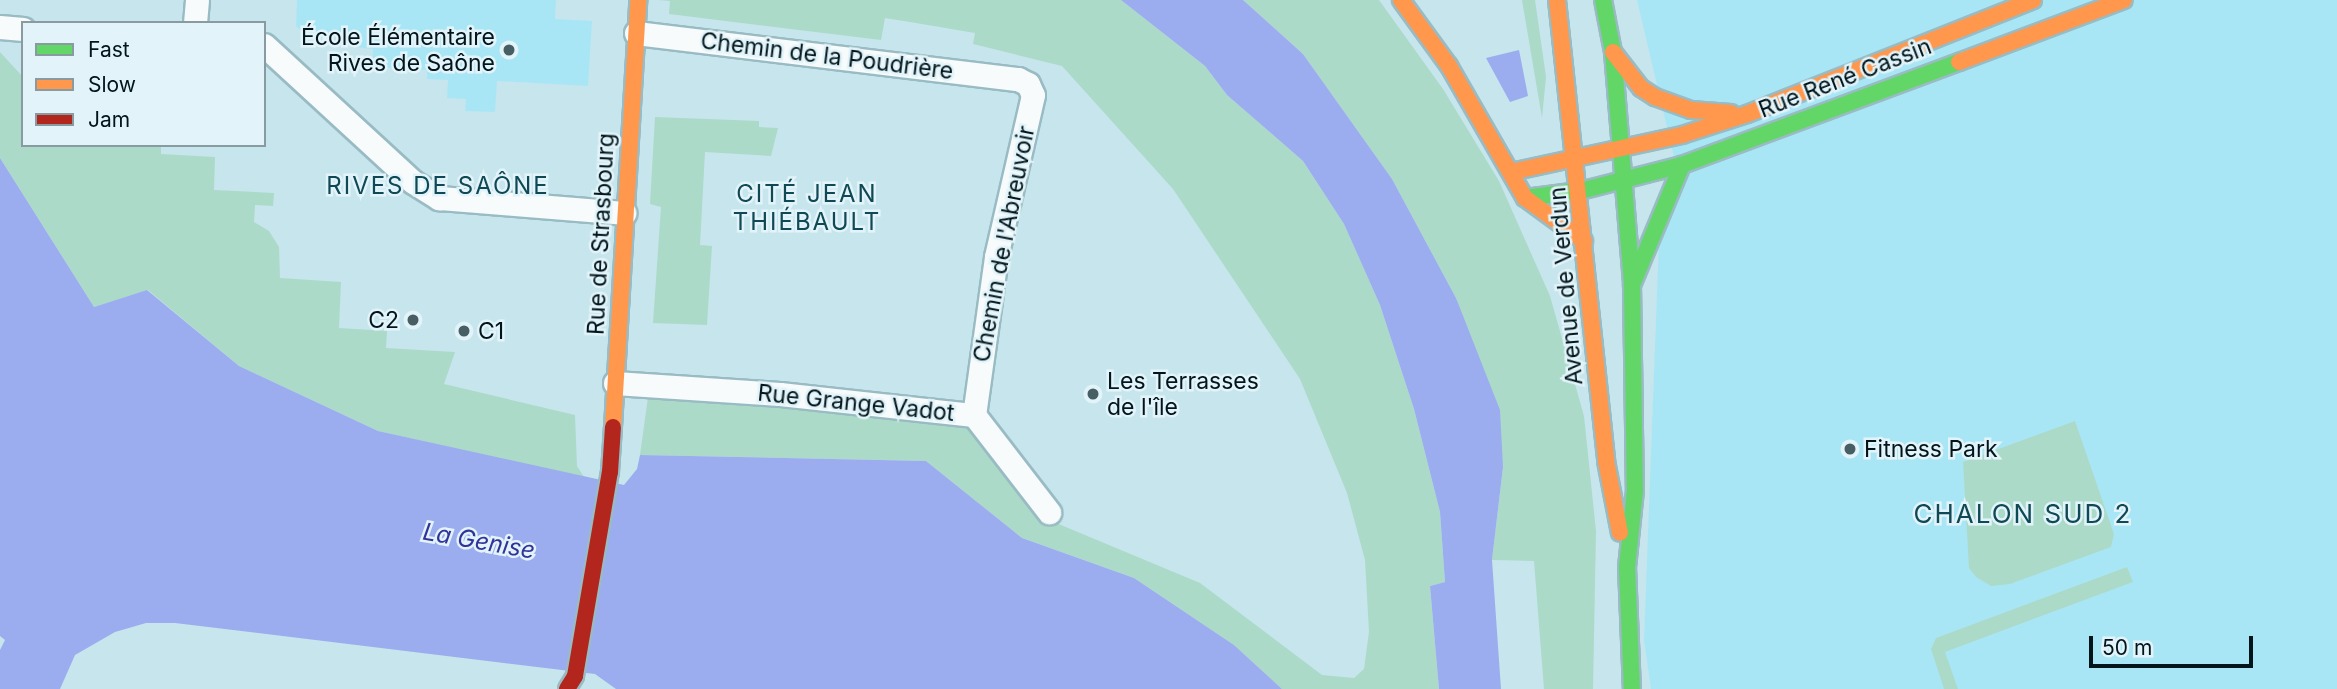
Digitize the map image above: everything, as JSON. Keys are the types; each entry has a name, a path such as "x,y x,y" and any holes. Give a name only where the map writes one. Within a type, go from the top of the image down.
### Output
{"main road":[{"name":"Rue de Strasbourg","path":"571,682 610,472 638,0"},
{"path":"1401,0 1449,66 1525,198 1584,240"},
{"name":"Avenue de Verdun","path":"1557,0 1580,191 1605,461 1627,567 1633,689"},
{"name":"Avenue de Verdun","path":"1603,0 1613,52 1632,285 1636,489 1627,567"},
{"name":"Rue René Cassin","path":"1511,172 1622,148 1746,114 2033,0"},
{"path":"1939,66 2042,0"},
{"name":"Rue René Cassin","path":"1525,198 1580,191 1682,165 1939,66 2124,0"},
{"path":"1613,52 1641,88 1655,97 1691,110 1746,114"},
{"path":"1632,285 1682,165"}],"street":[{"path":"195,21 197,0"},
{"path":"0,27 21,29"},
{"name":"Chemin de la Poudrière","path":"636,33 1018,79"},
{"path":"266,46 413,182 439,198 624,213"},
{"name":"Chemin de l'Abreuvoir","path":"974,415 996,257 1033,95 1028,84 1018,79"},
{"name":"Rue Grange Vadot","path":"615,383 780,394 974,415 1049,512"}],"shaded area":[{"name":"École Élémentaire Rives de Saône","path":"297,0 556,0 555,19 592,21 588,86 497,81 495,112 465,111 466,99 447,98 448,80 427,79 427,70 372,67 373,49 355,47 355,34 305,34 296,26"},
{"path":"1637,0 2337,0 2337,689 1651,689 1644,640 1659,240 1682,191"}],"green space":[{"path":"658,0 1121,0 1205,66 1227,95 1303,161 1344,224 1380,305 1414,409 1440,512 1445,582 1430,586 1439,689 1282,689 1234,645 1134,578 1022,538 926,461 640,455 648,397 964,424 982,436 1049,520 1200,583 1322,675 1354,678 1364,669 1369,632 1365,560 1347,493 1300,379 1173,189 1062,66 973,44 975,33 910,22 885,18 881,40 669,14 670,1"},
{"path":"1243,0 1379,0 1443,89 1499,181 1550,296 1584,416 1596,531 1593,689 1544,689 1534,561 1492,560 1503,467 1456,298 1392,179 1303,54"},
{"path":"1522,0 1535,0 1546,77 1542,118"},
{"path":"0,52 21,75 21,147 161,147 161,154 215,157 214,190 274,193 273,206 255,205 254,222 269,231 279,247 280,278 341,282 339,328 387,331 386,348 455,352 444,384 575,415 577,466 584,477 593,480 378,431 239,366 148,290 94,307 0,158"},
{"path":"655,117 759,121 759,127 778,128 771,156 705,152 700,245 712,246 707,325 653,323 661,207 650,204"},
{"path":"2075,421 2114,534 2111,547 2010,584 1991,586 1976,577 1969,568 1963,462"},
{"path":"2127,567 2133,582 1945,652 1958,689 1944,689 1931,649 1936,638"}],"water":[{"path":"1121,0 1243,0 1303,54 1392,179 1456,298 1500,410 1503,467 1492,560 1501,689 1439,689 1430,586 1445,582 1440,512 1414,409 1380,305 1344,224 1303,161 1227,95 1205,66"},
{"path":"1519,50 1528,96 1510,102 1486,58"},
{"name":"La Genise","path":"0,158 94,307 147,290 239,366 378,431 624,485 637,469 640,455 926,461 1022,538 1134,578 1234,645 1282,689 616,689 595,674 175,623 146,623 115,632 75,655 60,689 0,689 0,650 5,640 0,636"}],"traffic: fast":[{"path":"1603,0 1613,52 1632,285 1635,490 1627,567 1632,689"},
{"path":"1525,198 1580,191 1682,165 1959,62"},
{"path":"1632,285 1682,165"}],"traffic: slow":[{"path":"613,427 638,0"},
{"path":"1401,0 1449,66 1525,198 1584,241"},
{"path":"1557,0 1606,461 1620,533"},
{"path":"1511,172 1682,135 1747,114 2033,0"},
{"path":"1959,62 2124,0"},
{"path":"1613,52 1641,88 1655,97 1691,110 1731,113"}],"traffic: jam":[{"path":"567,689 575,676 610,472 613,427"}],"place":[{"name":"École Élémentaire Rives de Saône","path":"509,50"},
{"name":"C2","path":"413,320"},
{"name":"C1","path":"464,331"},
{"name":"Les Terrasses de l'île","path":"1093,394"},
{"name":"Fitness Park","path":"1850,449"}],"district":[{"name":"RIVES DE SAÔNE","path":"438,186"},
{"name":"CITÉ JEAN THIÉBAULT","path":"807,208"},
{"name":"CHALON SUD 2","path":"2023,514"}]}
